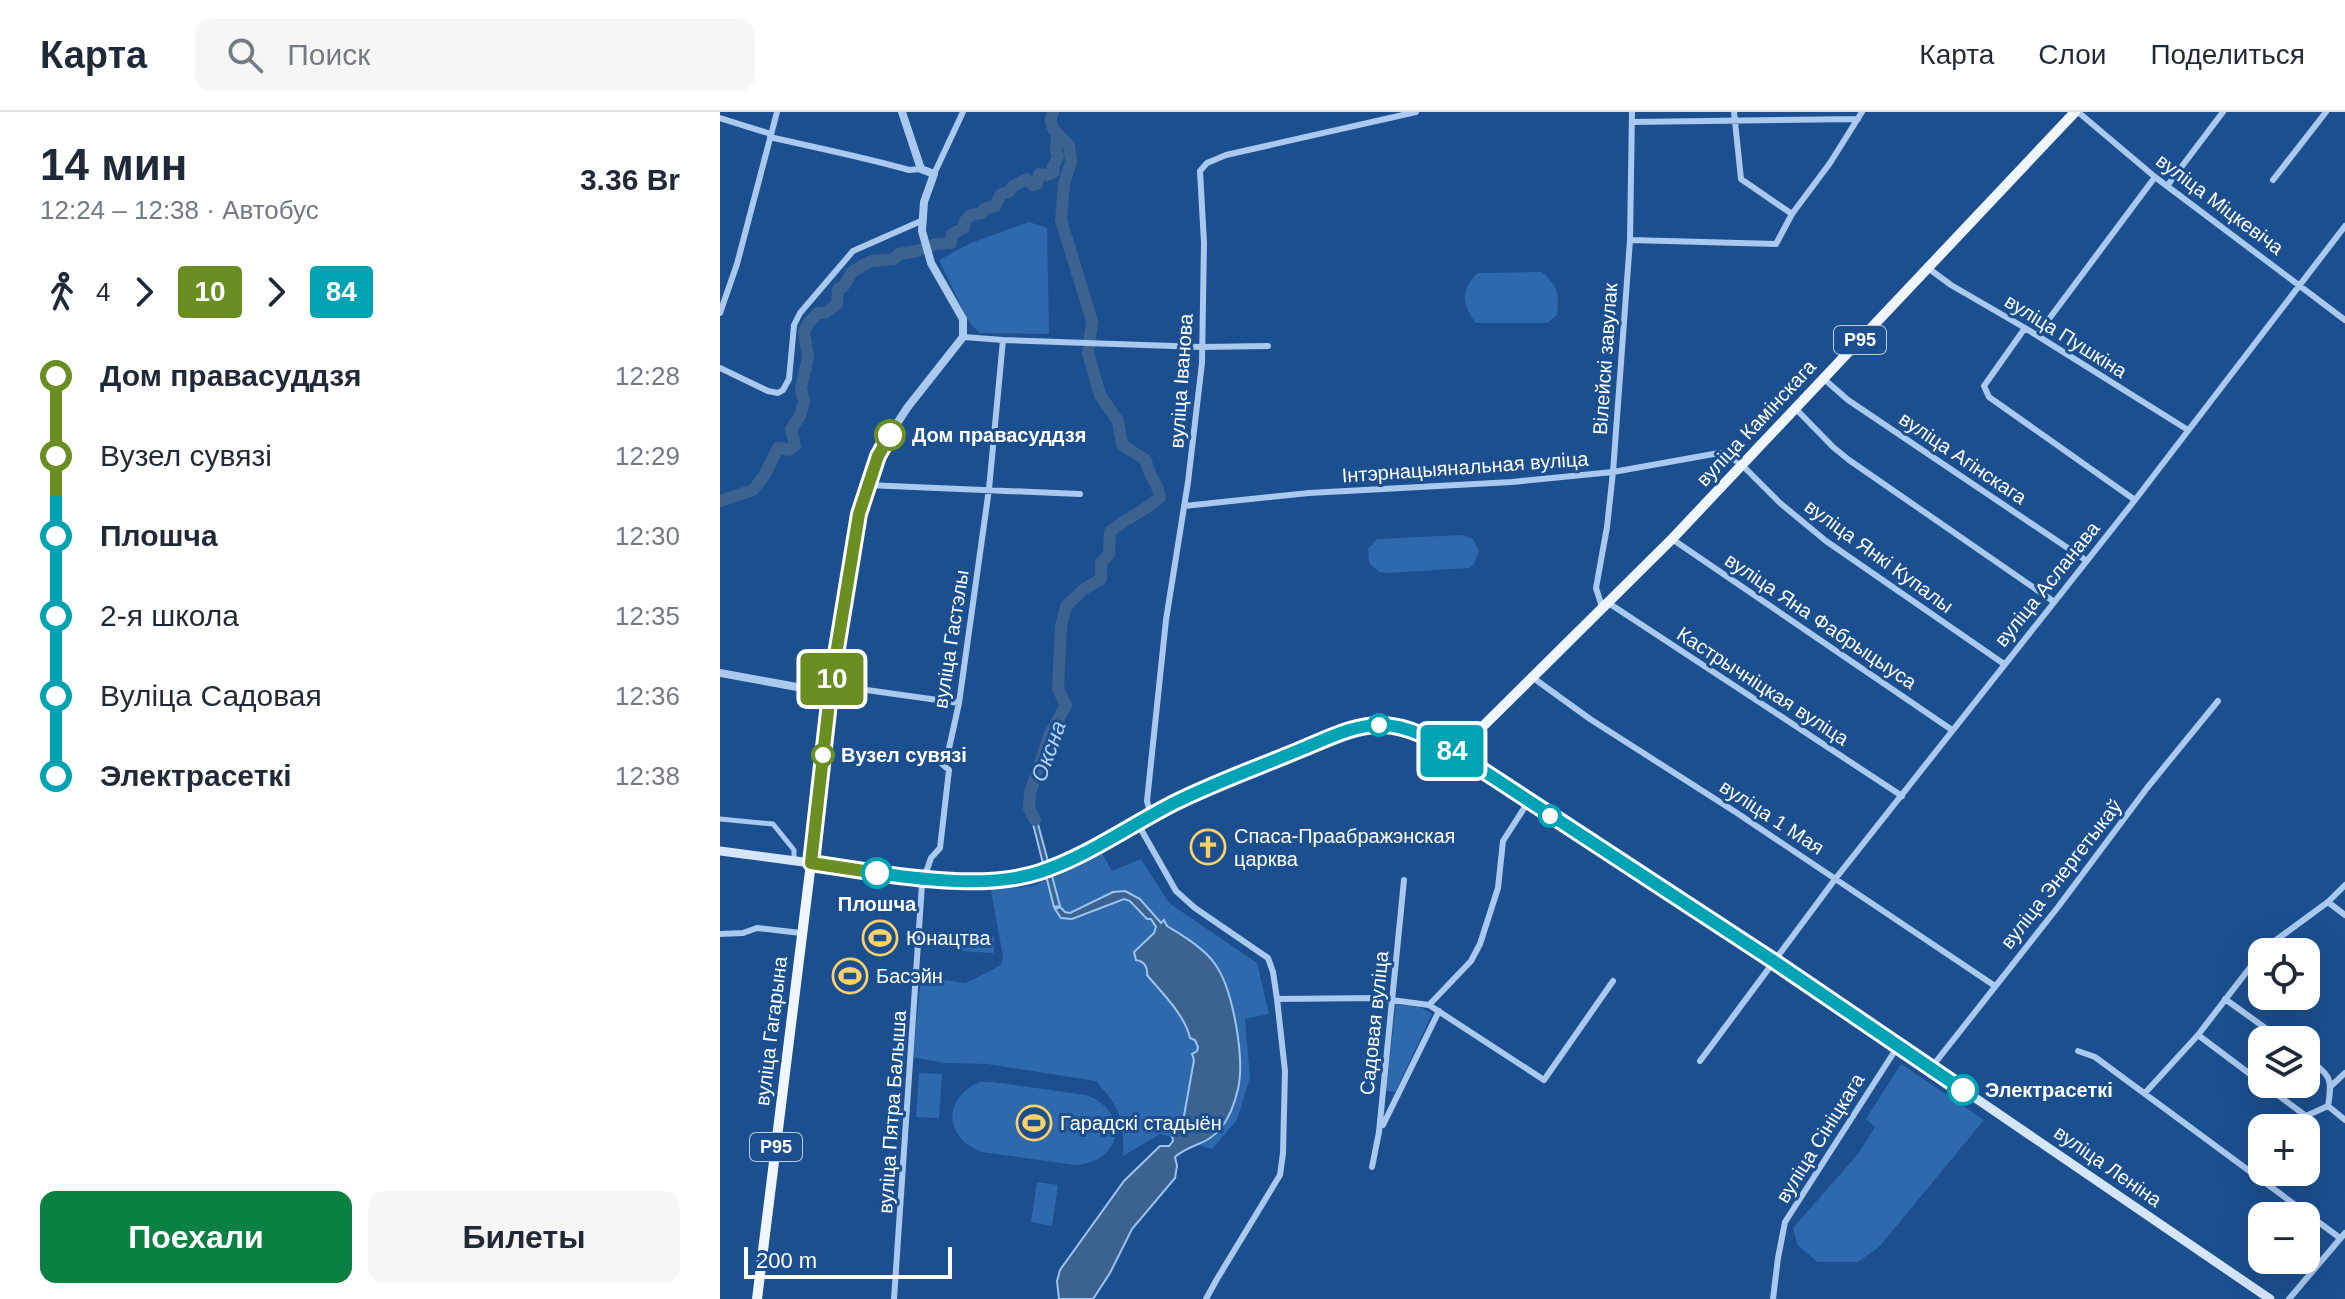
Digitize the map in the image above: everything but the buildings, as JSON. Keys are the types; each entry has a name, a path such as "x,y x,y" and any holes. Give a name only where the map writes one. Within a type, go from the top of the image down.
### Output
{"main road":[{"name":"вуліца Камінскага","path":"1456,753 1672,539 2076,112"},
{"name":"вуліца Леніна","path":"811,863 942,881 1012,878 1038,873 1059,865 1195,792 1359,727 1400,727 1456,753 1775,962 2270,1299"},
{"path":"720,851 811,863"},
{"name":"вуліца Гагарына","path":"757,1299 811,863"}],"street":[{"path":"720,313 737,264 777,112"},
{"path":"902,112 921,169"},
{"path":"811,863 830,689 856,529 867,485 878,456 907,408 963,337 963,319 931,263 921,221 934,174 963,112"},
{"name":"вуліца Іванова","path":"1151,816 1147,801 1166,620 1199,394 1204,243 1200,171 1207,163 1226,155 1416,112"},
{"name":"Вілейскі завулак","path":"1604,604 1596,588 1613,472 1630,240 1632,112"},
{"path":"1734,112 1741,179 1792,214"},
{"name":"вуліца Міцкевіча","path":"2076,112 2155,177 2345,320"},
{"path":"2167,186 2223,112"},
{"path":"2273,180 2326,112"},
{"path":"1632,122 1736,122 1860,115"},
{"path":"1630,240 1772,245 1778,242 1792,214 1830,163 1860,115"},
{"path":"720,118 822,149 934,174"},
{"path":"2037,335 2155,177"},
{"path":"720,368 768,391 778,393 783,390 789,379 794,325 800,313 853,251 921,221"},
{"name":"вуліца Асланава","path":"1700,1061 1836,878 2135,500 2345,226"},
{"name":"вуліца Пушкіна","path":"1928,268 2188,430"},
{"path":"2025,328 1984,386 1989,397 2135,500"},
{"path":"963,337 1201,347 1268,346"},
{"name":"вуліца Гастэлы","path":"923,879 931,858 940,848 949,770 942,764 948,753 959,703 989,489 1003,340"},
{"name":"вуліца Агінскага","path":"1823,378 1848,400 2087,561"},
{"path":"1796,409 1849,460 2053,601"},
{"name":"Інтэрнацыянальная вуліца","path":"1184,506 1309,493 1512,482 1613,472 1719,453 1742,465"},
{"name":"вуліца Янкі Купалы","path":"1742,465 1780,503 1826,541 2004,664"},
{"path":"867,485 1080,494"},
{"name":"вуліца Яна Фабрыцыуса","path":"1672,539 1952,730"},
{"name":"Кастрычніцкая вуліца","path":"1604,604 1902,796"},
{"path":"720,673 959,703"},
{"name":"вуліца 1 Мая","path":"1532,676 1590,719 1836,878 1995,986"},
{"name":"вуліца Энергетыкаў","path":"1931,1068 2218,701"},
{"path":"1429,1005 1471,961 1480,944 1498,888 1503,841 1528,802"},
{"path":"720,819 773,824 794,850 794,860"},
{"path":"1138,824 1176,891 1195,908 1268,958 1277,999 1285,1071 1280,1175 1206,1299"},
{"name":"вуліца Пятра Балыша","path":"894,1299 923,879"},
{"name":"Садовая вуліца","path":"1372,1167 1379,1132 1404,880"},
{"path":"2145,1093 2198,1035 2265,948 2328,902 2345,885"},
{"path":"2328,902 2345,915"},
{"path":"720,934 743,933 757,928 801,933"},
{"path":"1277,999 1393,1000 1429,1005 1544,1080 1613,981"},
{"path":"2225,999 2263,1026"},
{"path":"1379,1132 1439,1011"},
{"path":"2198,1035 2248,1073"},
{"name":"вуліца Сініцкага","path":"1773,1299 1785,1222 1898,1046"},
{"path":"2078,1051 2095,1057 2343,1235 2289,1299"},
{"path":"2320,1068 2331,1086 2328,1106"},
{"path":"2331,1086 2345,1073"},
{"path":"2282,1098 2306,1116 2328,1106"},
{"path":"2328,1106 2345,1120"}],"shaded area":[{"path":"1029,222 1047,228 1049,334 980,333 969,322 939,260 971,243"},
{"path":"1542,272 1552,282 1558,296 1557,315 1547,323 1476,323 1471,316 1465,297 1468,285 1478,273"},
{"path":"1461,535 1473,539 1479,551 1469,568 1386,573 1379,572 1369,563 1368,549 1377,539"},
{"path":"1029,808 1035,813 1060,906 1054,907"},
{"path":"1102,853 1112,871 1141,859 1169,903 1257,963 1269,1014 1245,1019 1250,1077 1237,1120 1212,1149 1160,1134 1123,1156 1119,1115 1096,1081 987,1064 945,1063 913,1057 921,977 966,983 1001,965 1003,957 990,885 992,890 1033,886"},
{"path":"1125,891 1140,899 1161,923 1164,920 1167,926 1193,943 1215,964 1227,990 1236,1024 1240,1060 1238,1089 1229,1115 1216,1134 1175,1157 1175,1178 1132,1229 1093,1299 1059,1299 1057,1281 1060,1270 1124,1181 1160,1146 1169,1146 1173,1141 1172,1135 1184,1116 1194,1060 1192,1054 1198,1047 1178,1013 1147,975 1145,965 1136,960 1134,952 1154,933 1156,927 1151,919 1124,899 1072,919 1061,918 1055,909 1060,907 1070,913 1113,892"},
{"path":"958,935 994,937 994,953 957,951"},
{"path":"1396,1004 1422,1008 1432,1014 1395,1092 1386,1091"},
{"path":"1901,1064 1984,1120 1879,1247 1858,1262 1817,1262 1797,1244 1793,1228 1858,1154 1875,1127 1866,1119"},
{"path":"919,1073 942,1074 939,1118 916,1117"},
{"name":"Гарадскі стадыён","path":"979,1082 1086,1095 1110,1112 1115,1124 1111,1146 1091,1162 1075,1165 982,1152 969,1146 960,1138 952,1118 959,1098"},
{"path":"1037,1182 1058,1185 1052,1226 1031,1222"}],"waterway":[{"name":"Оксна","path":"1035,820 1029,808 1030,793 1049,736 1066,705 1058,689 1061,626 1066,606 1084,589 1101,579 1101,563 1109,554 1110,532 1160,497 1146,460 1122,445 1118,421 1100,395 1088,353 1092,321 1061,220 1064,185 1071,161 1069,145 1052,126 1053,112"},
{"path":"720,501 753,490 778,448 789,450 795,446 791,429 800,416 804,402 801,389 808,357 804,332 818,313 825,313 837,304 838,289 843,287 852,272 871,261 894,259 899,254 951,243 952,234 964,228 965,221 971,215 995,206 1001,194 1027,179 1033,185 1037,184 1039,174 1054,172 1058,157 1057,134"}],"bus line":[{"name":"10","path":"877,873 811,863 831,685 859,514 878,456 890,435"},
{"name":"84","path":"877,873 942,881 1012,878 1038,873 1088,851 1195,792 1349,730 1380,725 1400,727 1456,753 1775,962 1963,1090"}],"place":[{"name":"Дом правасуддзя","path":"890,435"},
{"name":"Вузел сувязі","path":"823,755"},
{"name":"Спаса-Праабражэнская царква","path":"1208,847"},
{"name":"Плошча","path":"877,873"},
{"name":"Юнацтва","path":"880,938"},
{"name":"Басэйн","path":"850,976"},
{"name":"Электрасеткі","path":"1963,1090"},
{"name":"Гарадскі стадыён","path":"1034,1123"}]}
